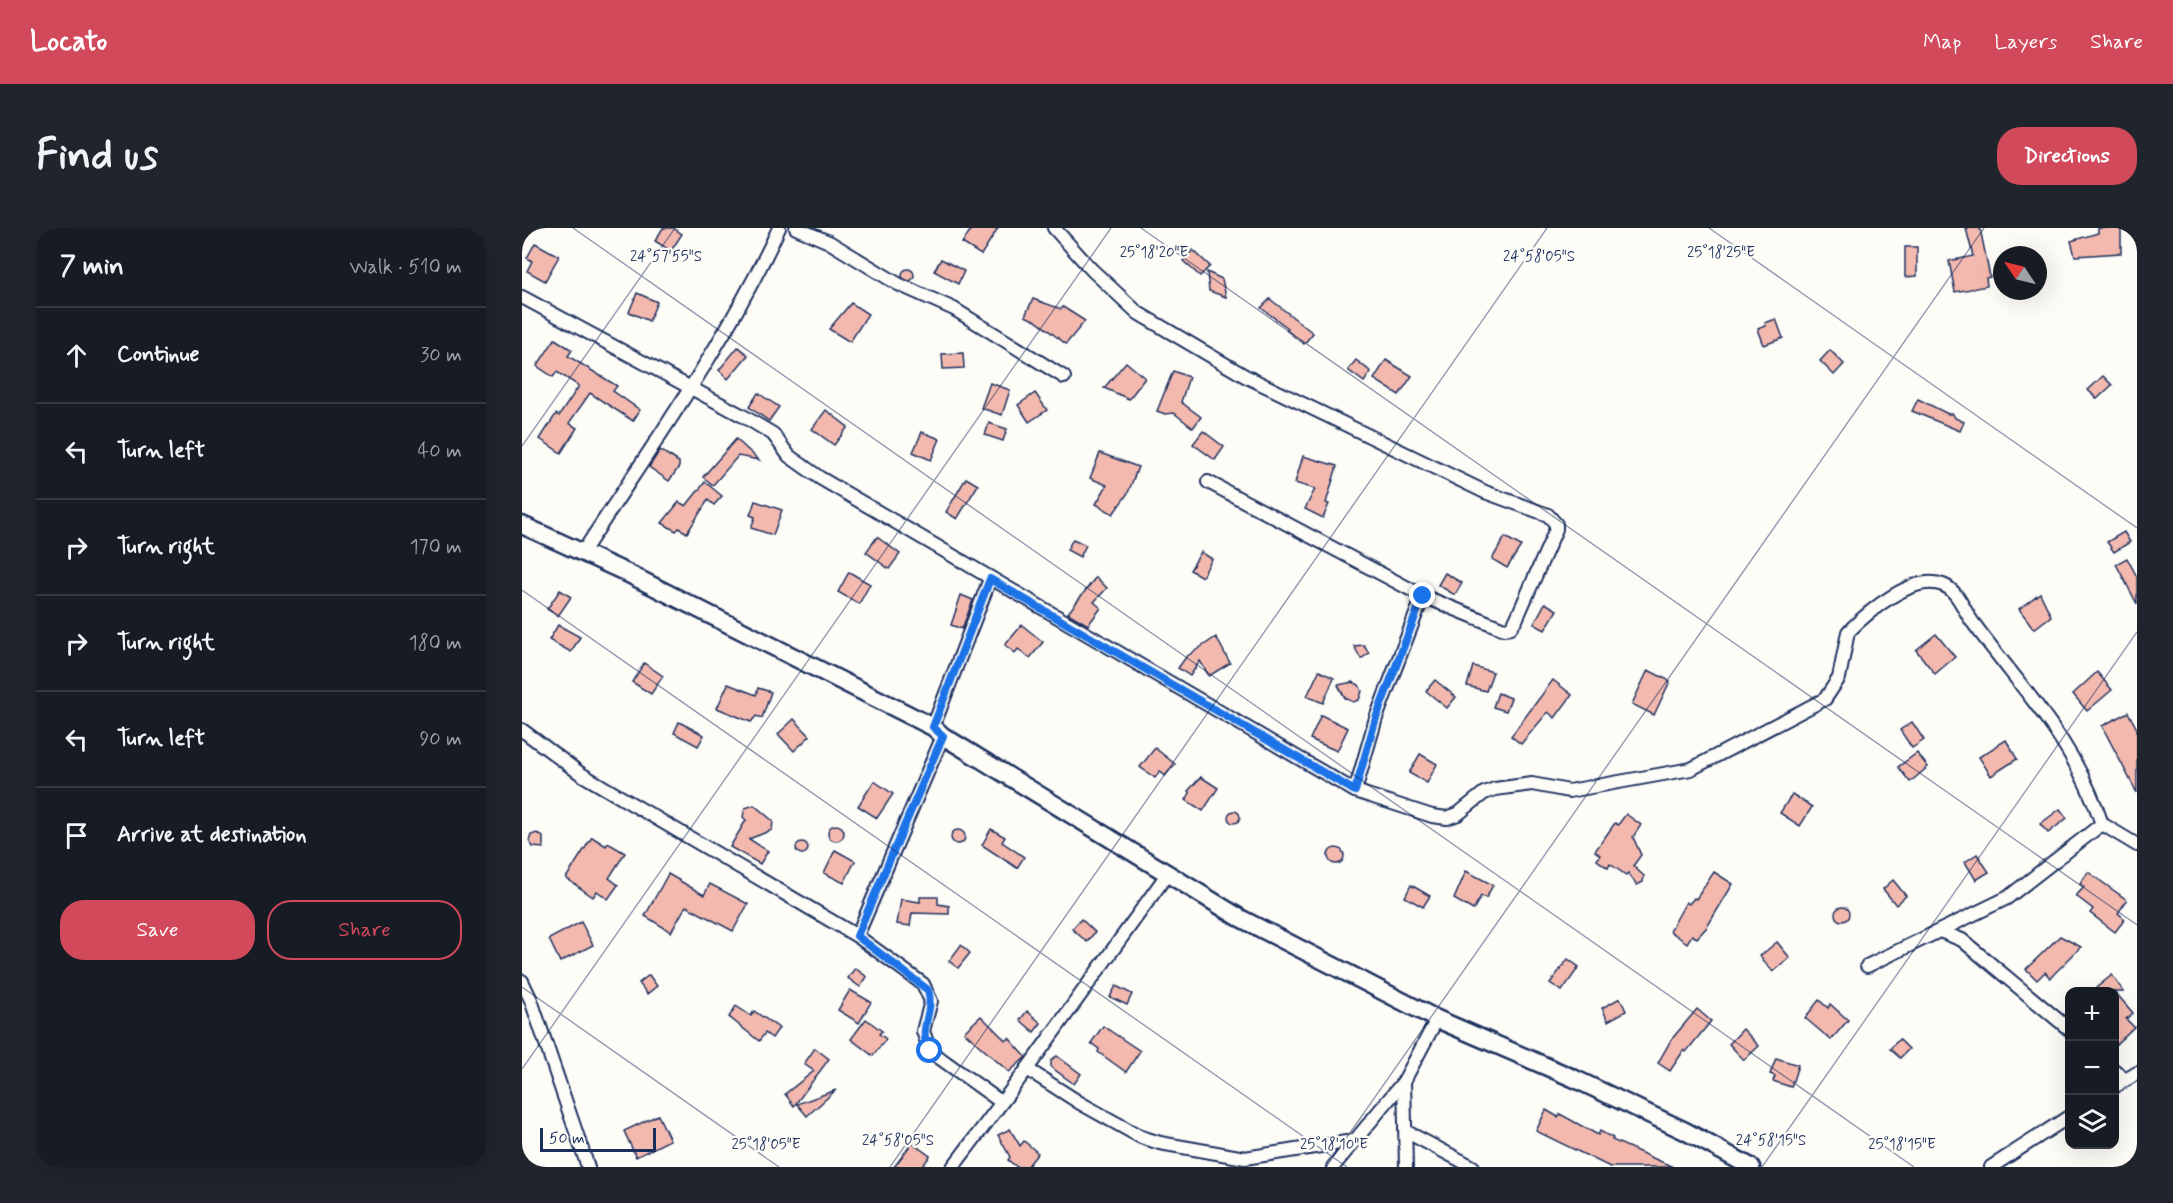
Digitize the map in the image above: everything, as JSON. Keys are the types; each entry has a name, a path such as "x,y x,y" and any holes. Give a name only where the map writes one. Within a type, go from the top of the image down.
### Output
{"street":[{"path":"583,552 689,388 761,267 779,228"},
{"path":"796,228 829,242 898,284 954,309 1064,377"},
{"path":"1054,228 1092,270 1138,313 1236,371 1485,492 1548,515 1556,524 1556,530 1510,628 1498,628 1423,596 1208,482"},
{"path":"522,297 773,434 798,464 990,579 1355,791 1432,816 1448,818 1458,814 1484,793 1495,789 1532,784 1569,791 1691,769 1825,699 1839,678 1848,632 1889,598 1920,584 1943,585 1956,594 1972,622 2056,728 2090,787 2102,824 2137,845"},
{"path":"522,525 583,552 938,731 1240,918 1437,1019 1583,1083 1751,1167"},
{"path":"857,936 938,731 990,579"},
{"path":"1355,791 1376,718 1423,596"},
{"path":"522,730 581,774 857,936 928,990 931,1011 923,1031 930,1051 1001,1102"},
{"path":"1867,966 2007,898 2102,824"},
{"path":"953,1167 1027,1069 1168,873"},
{"path":"1940,931 1962,940 2065,1026"},
{"path":"522,981 531,1000 588,1167"},
{"path":"1333,1167 1404,1081 1437,1019"},
{"path":"1027,1069 1080,1103 1141,1137 1160,1143 1245,1158 1353,1141"},
{"path":"2120,1083 2137,1073"},
{"path":"1404,1081 1407,1132 1406,1167"},
{"path":"1991,1167 2065,1119"},
{"path":"1407,1132 1473,1167"}],"building":[{"path":"663,228 673,228 682,234 671,251 655,241"},
{"path":"972,228 998,228 981,255 962,243"},
{"path":"1966,228 1980,228 1990,277 1986,278 1987,286 1955,292 1949,261 1973,256"},
{"path":"2098,228 2121,228 2121,253 2075,256 2071,241 2098,233"},
{"path":"535,243 559,256 545,281 527,271 532,261 527,258"},
{"path":"1905,247 1917,247 1917,276 1905,277"},
{"path":"1193,250 1210,266 1200,276 1183,261"},
{"path":"941,259 964,271 958,284 934,271"},
{"path":"910,269 914,275 910,281 906,281 902,273"},
{"path":"1207,272 1222,279 1226,297 1209,291"},
{"path":"637,293 657,302 649,321 629,312"},
{"path":"1033,299 1061,309 1063,307 1085,321 1066,344 1036,321 1025,316"},
{"path":"1270,299 1313,333 1304,344 1286,330 1288,328 1261,308"},
{"path":"851,303 868,314 850,342 829,329"},
{"path":"1776,319 1783,338 1764,345 1758,329 1766,326 1765,323"},
{"path":"555,339 572,350 568,356 617,386 613,391 640,410 633,421 590,393 569,423 577,428 561,453 540,439 556,414 559,416 579,386 557,372 553,377 537,366"},
{"path":"738,347 748,355 728,379 719,370"},
{"path":"1830,350 1844,364 1834,375 1820,361"},
{"path":"963,353 964,368 943,369 942,354"},
{"path":"1356,360 1371,372 1364,382 1348,370"},
{"path":"1386,360 1412,376 1399,395 1374,379"},
{"path":"1126,362 1145,378 1129,399 1104,388"},
{"path":"1173,371 1189,377 1181,402 1201,417 1193,428 1174,413 1165,414 1157,411"},
{"path":"2103,376 2112,385 2097,399 2088,390"},
{"path":"990,383 1010,390 1002,415 981,408"},
{"path":"758,393 779,407 769,421 749,407"},
{"path":"1035,393 1047,410 1029,422 1018,405"},
{"path":"1918,399 1948,414 1953,414 1955,418 1964,422 1960,431 1912,411"},
{"path":"826,410 848,427 834,445 812,429"},
{"path":"989,423 1007,429 1003,441 985,435"},
{"path":"1203,431 1224,447 1215,460 1193,444"},
{"path":"922,432 940,439 931,460 913,452"},
{"path":"736,439 759,460 738,456 713,485 703,477"},
{"path":"660,450 679,462 679,467 669,481 649,467"},
{"path":"1100,453 1138,467 1128,493 1113,514 1096,504 1107,485 1090,478"},
{"path":"1303,456 1337,466 1326,503 1329,504 1323,518 1305,509 1315,489 1295,483"},
{"path":"966,478 978,485 957,519 946,512"},
{"path":"705,482 722,496 714,505 708,500 687,533 679,528 676,531 662,523 679,502 686,506"},
{"path":"755,501 782,510 773,535 751,528 755,517 750,515"},
{"path":"2124,532 2130,542 2114,552 2107,542"},
{"path":"877,537 900,554 889,569 866,552"},
{"path":"1505,537 1521,546 1507,568 1492,559"},
{"path":"1073,539 1086,545 1080,557 1067,550"},
{"path":"1201,552 1212,559 1202,577 1190,570"},
{"path":"2127,558 2137,577 2137,604 2116,564"},
{"path":"849,572 870,584 859,604 838,592"},
{"path":"1445,573 1462,583 1455,595 1438,585"},
{"path":"1096,577 1107,588 1094,602 1101,608 1088,625 1068,613"},
{"path":"560,590 571,597 558,616 547,609"},
{"path":"2040,593 2051,616 2034,629 2019,609"},
{"path":"961,595 973,600 962,629 951,625"},
{"path":"1545,603 1557,610 1545,630 1534,624"},
{"path":"558,625 580,637 571,652 549,640"},
{"path":"1022,625 1043,642 1030,658 1018,649 1015,653 1005,645"},
{"path":"1936,634 1955,657 1935,674 1916,650"},
{"path":"1216,637 1230,663 1209,676 1200,661 1190,676 1178,668 1186,657"},
{"path":"1364,645 1369,653 1361,659 1354,646"},
{"path":"644,663 663,676 651,694 632,682"},
{"path":"1473,666 1493,672 1486,691 1467,686"},
{"path":"1648,670 1670,681 1654,715 1632,704"},
{"path":"1319,671 1334,678 1323,703 1307,696"},
{"path":"2097,672 2112,690 2087,711 2073,694"},
{"path":"1435,680 1456,697 1447,708 1426,691"},
{"path":"1553,680 1572,695 1555,718 1548,712 1521,744 1511,736"},
{"path":"1353,682 1359,685 1362,691 1359,700 1353,702 1345,698 1338,685"},
{"path":"728,684 756,695 758,688 771,692 762,718 756,716 751,722 717,708"},
{"path":"1498,693 1511,698 1506,711 1493,707"},
{"path":"2128,712 2137,729 2137,793 2102,726"},
{"path":"1321,715 1348,728 1337,751 1310,739"},
{"path":"794,719 810,736 794,751 778,734"},
{"path":"679,722 704,735 698,746 674,733"},
{"path":"1912,722 1924,740 1912,748 1900,730"},
{"path":"2006,740 2017,759 1991,776 1979,757"},
{"path":"1155,748 1175,764 1165,776 1160,771 1155,778 1140,767"},
{"path":"1917,753 1928,767 1910,782 1898,767"},
{"path":"1420,754 1437,764 1427,783 1409,773"},
{"path":"1201,777 1218,788 1203,811 1186,800 1190,793 1188,791"},
{"path":"874,781 893,794 877,818 858,806"},
{"path":"1792,794 1812,807 1800,826 1780,813"},
{"path":"754,805 773,821 772,830 749,839 768,851 760,864 730,847 746,820 743,817 745,808"},
{"path":"2060,809 2067,818 2048,833 2040,824"},
{"path":"1236,811 1240,817 1236,823 1232,823 1228,815"},
{"path":"1626,814 1641,825 1633,837 1641,855 1633,866 1644,876 1643,882 1637,885 1628,873 1626,875 1610,864 1608,868 1597,860 1600,855 1595,851 1615,823 1618,825"},
{"path":"836,825 844,833 836,841 828,833"},
{"path":"991,829 1005,837 1002,842 1024,857 1017,868 982,845"},
{"path":"958,830 963,832 965,837 963,842 958,844 953,842 951,837 953,832"},
{"path":"537,833 543,837 543,848 533,847 529,841 531,835"},
{"path":"592,837 606,846 608,843 625,853 609,878 618,885 608,899 597,891 593,897 566,878"},
{"path":"804,842 808,848 804,854 800,854 796,846"},
{"path":"1336,848 1344,856 1336,864 1328,856"},
{"path":"835,850 855,861 844,883 824,873"},
{"path":"1977,854 1989,872 1976,880 1965,862"},
{"path":"1466,871 1493,885 1486,898 1481,896 1473,910 1454,899"},
{"path":"1714,872 1733,884 1707,927 1697,938 1692,935 1687,943 1670,931 1686,902 1689,904 1694,898 1696,899"},
{"path":"2088,872 2127,900 2118,913 2125,919 2115,932 2090,913 2093,909 2076,896 2084,887 2080,884"},
{"path":"668,874 704,895 710,884 748,904 733,931 686,906 671,932 645,916"},
{"path":"1893,880 1906,896 1896,905 1883,889"},
{"path":"1411,885 1430,896 1423,907 1405,897"},
{"path":"920,897 938,897 938,904 949,906 949,914 912,913 910,926 897,924 901,899 920,902"},
{"path":"1842,907 1847,909 1849,914 1847,919 1842,921 1837,919 1835,914 1837,909"},
{"path":"1081,919 1095,932 1087,942 1072,929"},
{"path":"581,922 593,945 560,962 549,939"},
{"path":"2060,936 2081,947 2050,978 2045,972 2037,980 2026,969"},
{"path":"1777,942 1790,958 1773,972 1760,956"},
{"path":"961,945 970,953 958,968 949,961"},
{"path":"1568,959 1579,967 1562,991 1550,983"},
{"path":"855,968 867,977 860,987 848,978"},
{"path":"649,975 657,986 647,994 639,983"},
{"path":"2112,975 2124,992 2119,992 2119,987 2097,987"},
{"path":"1116,986 1132,994 1127,1005 1110,997"},
{"path":"850,990 871,1002 859,1023 838,1010"},
{"path":"2119,997 2133,1013 2126,1019 2134,1027 2119,1041"},
{"path":"1620,998 1626,1011 1608,1021 1602,1008"},
{"path":"1819,1000 1828,1008 1830,1004 1848,1020 1831,1040 1805,1018"},
{"path":"736,1006 751,1016 754,1011 779,1028 772,1038 765,1033 759,1041 729,1017"},
{"path":"1697,1009 1711,1021 1686,1052 1684,1050 1670,1071 1658,1063 1671,1040"},
{"path":"1027,1011 1041,1023 1034,1032 1020,1020"},
{"path":"981,1016 1006,1041 1009,1038 1026,1057 1009,1072 964,1032"},
{"path":"866,1019 882,1031 879,1034 886,1039 873,1056 851,1039"},
{"path":"1103,1026 1140,1051 1126,1072 1098,1052 1099,1049 1091,1043"},
{"path":"1743,1029 1759,1046 1744,1060 1729,1044"},
{"path":"1899,1039 1909,1049 1900,1058 1890,1049"},
{"path":"815,1048 829,1059 794,1106 785,1094 814,1071 804,1064"},
{"path":"1057,1056 1081,1074 1074,1084 1051,1067 1051,1060"},
{"path":"1776,1058 1798,1065 1791,1087 1773,1081 1775,1076 1770,1074"},
{"path":"836,1090 807,1116 797,1104"},
{"path":"1546,1110 1558,1117 1560,1114 1598,1135 1600,1131 1613,1138 1612,1140 1673,1167 1610,1167 1536,1131"},
{"path":"658,1115 670,1140 636,1157 624,1131"},
{"path":"1010,1129 1020,1146 1024,1141 1038,1153 1027,1167 1017,1167 1008,1160 1010,1157 998,1135"},
{"path":"912,1143 930,1156 922,1167 894,1167"}],"route":[{"path":"930,1051 926,1046 923,1031 931,1011 928,990 857,936 943,736 933,727 990,579 1248,726 1355,791 1376,718 1423,596"}]}
